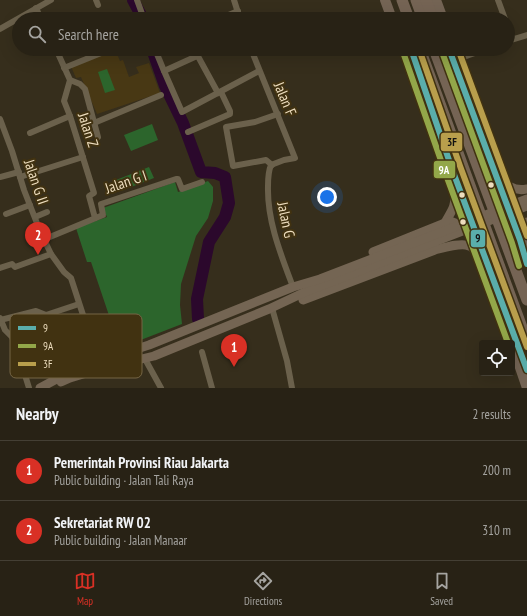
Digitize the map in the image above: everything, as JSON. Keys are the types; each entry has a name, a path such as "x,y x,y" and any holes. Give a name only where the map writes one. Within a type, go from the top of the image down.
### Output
{"highway":[{"path":"385,0 389,12"},
{"path":"402,0 406,12"},
{"path":"416,0 420,12"},
{"path":"426,0 430,12"},
{"path":"436,0 440,12"},
{"path":"406,56 455,194 511,340"},
{"path":"423,56 527,341"},
{"path":"437,56 527,300"},
{"path":"446,56 456,83 470,107"},
{"path":"457,56 465,82 470,107 520,240 527,250"},
{"path":"515,353 527,388"}],"main road":[{"path":"495,174 506,185 514,190 527,190"},
{"path":"445,223 454,208 455,194"},
{"path":"142,360 290,301 321,282 527,199"},
{"path":"294,284 321,282 527,206"},
{"path":"142,347 314,275 450,221 455,223 461,232 461,237 454,246"},
{"path":"527,222 525,229 527,237"},
{"path":"290,301 303,300 435,250 454,246 469,246 481,260"},
{"path":"40,388 58,378"},
{"path":"52,388 70,378"}],"street":[{"path":"29,12 51,0"},
{"path":"137,0 141,12"},
{"path":"234,0 238,11"},
{"path":"498,0 502,12"},
{"path":"36,8 38,12"},
{"path":"0,29 12,22"},
{"path":"515,39 527,35"},
{"path":"59,56 70,80 80,84 85,89 98,137"},
{"path":"64,68 94,56"},
{"path":"158,56 182,112 258,71"},
{"path":"164,71 197,56 230,111 230,114 188,132"},
{"name":"Jalan F","path":"253,56 258,71 278,114 295,158 272,164"},
{"path":"458,59 466,56"},
{"name":"Jalan Z","path":"70,80 64,101 94,193 89,196 96,218"},
{"path":"94,123 161,95"},
{"path":"272,164 266,160 233,166 226,127 255,122 278,114"},
{"path":"30,133 70,116"},
{"name":"Jalan G II","path":"0,119 35,217 52,254 64,272 71,278 83,314"},
{"path":"0,177 20,175 83,157"},
{"name":"Jalan G","path":"272,164 270,166 268,177 268,207 280,253 294,284"},
{"name":"Jalan G I","path":"96,218 103,215 101,204 176,179 178,179 182,188 202,182"},
{"path":"6,214 30,205"},
{"path":"35,217 47,212"},
{"path":"45,239 96,218"},
{"path":"0,268 12,264 15,267 52,254"},
{"path":"49,314 80,304"},
{"path":"272,308 287,361 292,388"},
{"path":"22,314 36,311 44,314"},
{"path":"10,317 0,319 5,330 10,335"},
{"path":"202,352 212,388"},
{"path":"145,359 161,388"},
{"path":"26,378 29,388"}],"shaded area":[{"path":"89,56 118,56 120,61 123,60 129,77 139,73 136,67 149,63 160,93 97,114 81,77 76,78 70,64"}],"green space":[{"path":"107,69 115,90 105,93 98,72"},
{"path":"152,124 158,140 131,151 124,135"},
{"path":"149,167 154,178 121,191 116,180"},
{"path":"208,181 213,187 213,201 208,218 196,236 181,284 180,305 182,324 142,339 142,314 109,314 91,262 87,262 76,228 107,217 103,208 175,182 178,192"}],"waterway":[{"path":"133,0 139,12"},
{"path":"154,56 165,86 183,123 201,172 215,173 225,177 229,203 225,217 209,242 197,299 198,319"}],"transit line":[{"name":"9A","path":"404,56 507,340"},
{"name":"9","path":"413,56 452,169 527,370"},
{"name":"3F","path":"421,56 460,166 527,347"},
{"name":"9A","path":"443,56 519,266"},
{"name":"9","path":"452,56 520,240 527,264"},
{"name":"3F","path":"461,56 527,236"}],"place":[{"name":"Sekretariat RW 02","path":"38,255"},
{"name":"Pemerintah Provinsi Riau Jakarta","path":"234,367"}]}
